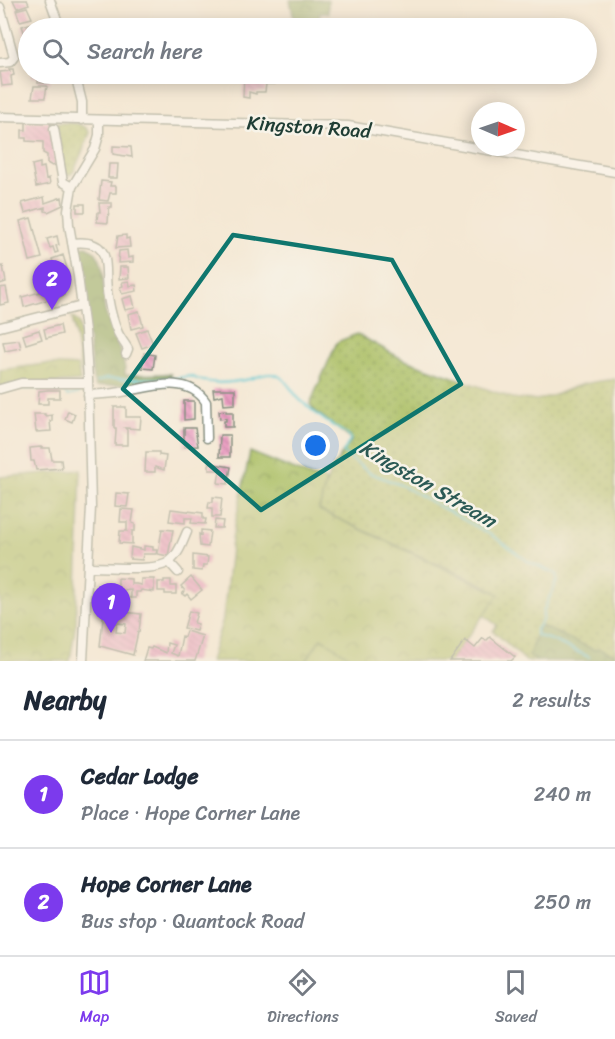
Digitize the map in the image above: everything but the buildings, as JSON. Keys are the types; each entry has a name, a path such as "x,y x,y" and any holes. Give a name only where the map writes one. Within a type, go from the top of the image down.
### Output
{"street":[{"path":"50,0 56,18"},
{"path":"0,7 14,57 10,62 0,63"},
{"path":"78,84 82,102 82,120"},
{"name":"Kingston Road","path":"0,117 348,126 615,172"},
{"path":"83,661 92,507 88,383 82,306 68,210 72,187 95,148 99,135 99,120"},
{"path":"54,129 63,182 72,187"},
{"path":"72,243 87,242 96,245 105,257 110,308 119,336 129,351"},
{"path":"0,327 82,306"},
{"path":"0,389 21,383 88,383"},
{"path":"88,395 166,385 185,385 197,391 206,402 212,427 207,438"},
{"path":"89,567 152,567 170,562 187,532"},
{"path":"170,562 179,573"}],"highlighted area":[{"path":"233,235 392,260 461,384 261,510 123,389"}],"green space":[{"path":"290,0 328,0 328,13 320,13 319,18 294,18"},
{"path":"57,123 84,126 90,133 74,171 70,175 63,173"},
{"path":"87,246 94,251 102,266 105,311 121,354 125,375 171,374 171,380 96,387 93,380 78,247"},
{"path":"72,317 79,323 84,375 81,369"},
{"path":"357,334 402,359 512,398 539,399 582,385 615,379 615,654 599,648 594,650 539,625 529,655 537,661 526,661 493,631 497,625 483,615 498,594 484,585 319,510 330,473 352,440 314,410 310,404 337,342"},
{"path":"45,364 78,366 80,381 0,387 0,370"},
{"path":"250,452 312,477 326,480 319,510 499,594 450,661 355,661 321,638 306,661 210,661 223,619 232,539"},
{"path":"81,470 76,622 70,661 0,661 0,477"},
{"path":"539,625 594,650 599,648 615,654 615,661 537,661 529,656"},
{"path":"321,638 355,661 306,661"}],"waterway":[{"name":"Kingston Stream","path":"96,382 106,379 171,379 191,376 219,383 267,374 281,377 307,406 351,438 343,453 370,473 401,485 493,536 529,562 556,574 557,580 543,612 543,619 536,629 536,635 589,657"},
{"name":"Kingston Stream","path":"17,388 63,390 68,396 79,393"}],"place":[{"name":"Hope Corner Lane","path":"52,310"},
{"name":"Cedar Lodge","path":"111,633"}]}
